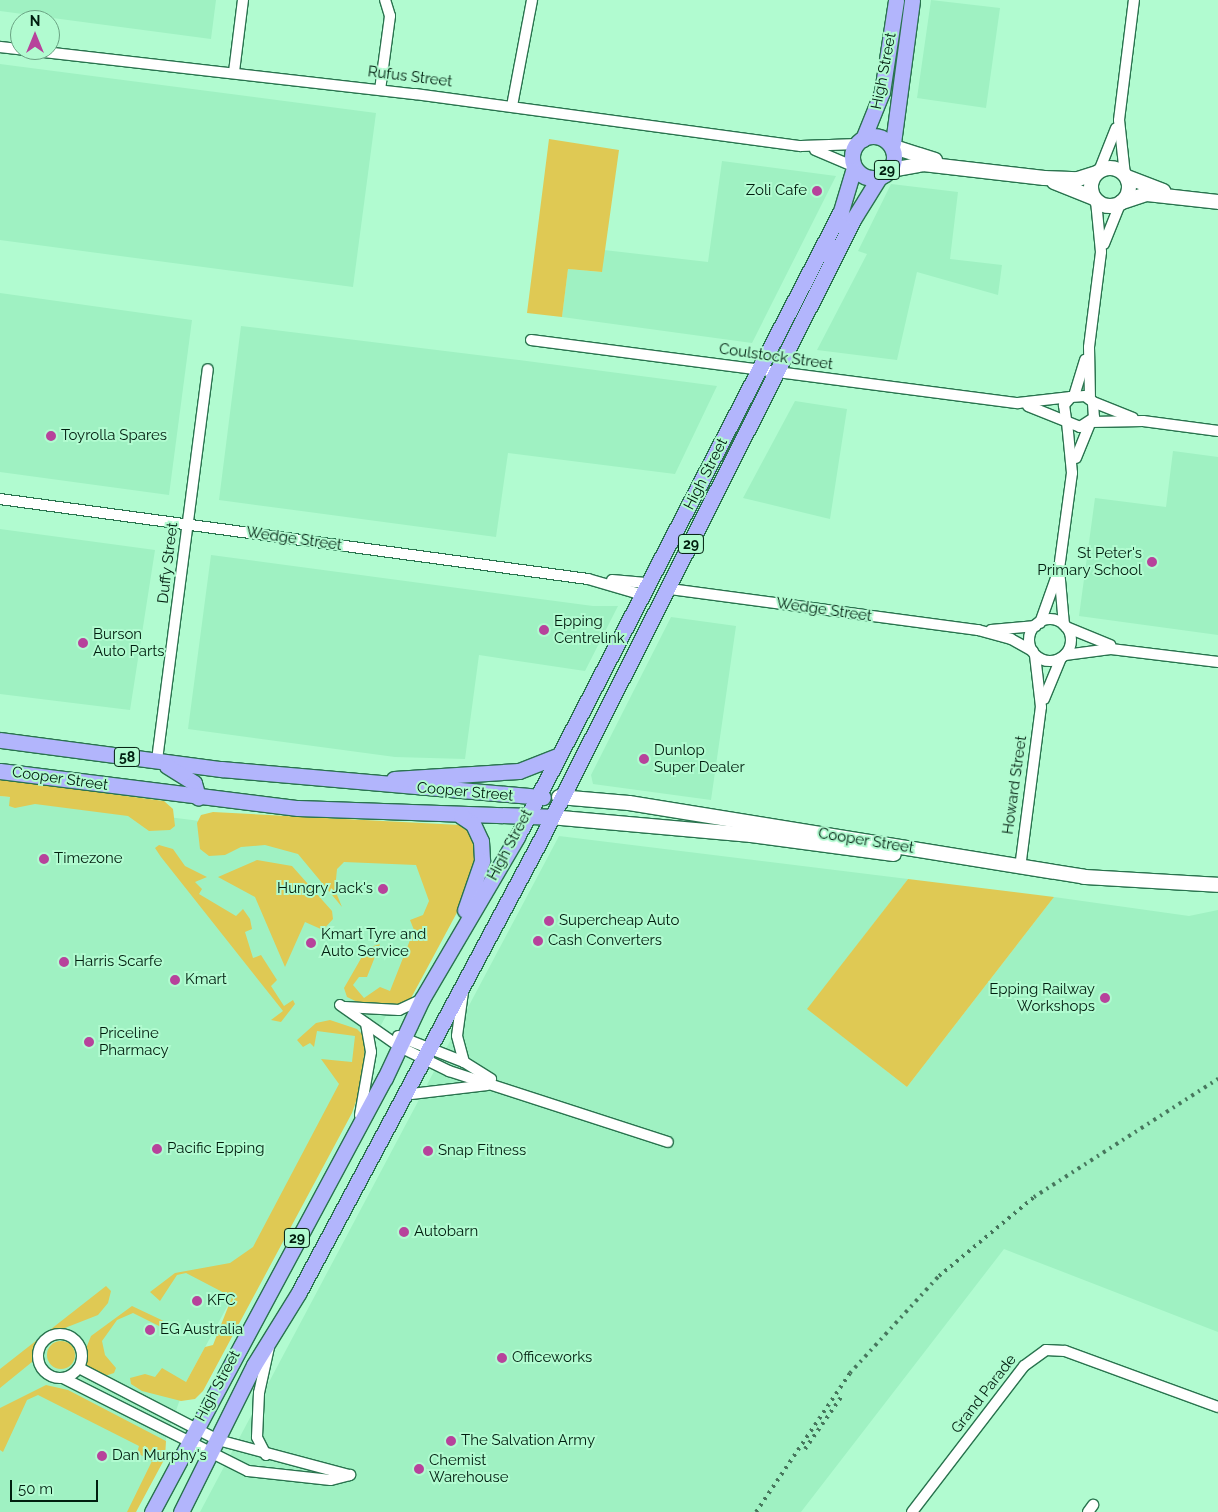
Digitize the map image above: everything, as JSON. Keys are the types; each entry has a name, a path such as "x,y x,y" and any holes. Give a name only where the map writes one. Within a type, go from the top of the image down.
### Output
{"main road":[{"name":"High Street","path":"860,141 882,92 896,0"},
{"name":"High Street","path":"893,145 912,0"},
{"name":"29","path":"880,136 893,145 894,159 883,174 863,178 852,168 860,141 880,136"},
{"path":"893,145 952,166"},
{"path":"883,174 923,164 1044,178 1078,179 1116,168 1126,176 1180,197"},
{"name":"High Street","path":"152,1512 403,1042 422,999 526,817 535,796 646,589 841,211 852,168"},
{"path":"1095,199 1090,185 1097,172"},
{"name":"High Street","path":"183,1510 272,1337 425,1053 670,589 777,372 883,174"},
{"path":"1121,203 1129,190 1126,176"},
{"path":"1044,178 1095,199 1107,206 1121,203 1138,195 1180,197 1218,202"},
{"name":"Wedge Street","path":"646,589 670,589"},
{"name":"Cooper Street","path":"0,740 355,783 629,803 1020,868 1172,885 1218,885"},
{"name":"58","path":"355,783 498,774 534,768 557,755"},
{"path":"157,760 194,784 198,797"},
{"name":"Cooper Street","path":"0,771 198,797 461,816 550,817 987,863"},
{"path":"450,949 482,861 481,841 473,824 461,816"},
{"name":"Cooper Street","path":"1172,885 1218,878"}],"street":[{"path":"234,72 243,0"},
{"path":"380,90 390,16 385,0"},
{"path":"512,106 532,0"},
{"path":"1126,176 1119,120 1134,0"},
{"name":"Rufus Street","path":"0,49 234,72 512,106 801,146 860,141"},
{"path":"1097,172 1119,120"},
{"name":"Rufus Street","path":"801,146 852,168"},
{"path":"1095,199 1101,252 1089,347 1091,401 1095,413 1072,473 1059,570 1038,624 1030,638 1034,653 1047,661 1079,650 1123,650 1218,662"},
{"path":"1101,252 1121,203"},
{"name":"Coulstock Street","path":"531,340 1018,403 1067,421"},
{"path":"1072,473 1064,405 1073,397 1089,347"},
{"name":"Duffy Street","path":"157,760 208,369"},
{"path":"1073,397 1091,401 1143,421"},
{"name":"Coulstock Street","path":"1018,403 1073,397"},
{"path":"1067,421 1075,427 1090,423 1143,421 1218,431"},
{"name":"Wedge Street","path":"0,500 588,579 646,589"},
{"path":"1059,570 1065,626 1071,644 1063,657"},
{"name":"Wedge Street","path":"670,589 978,630 1011,639 1034,653"},
{"path":"1038,624 1052,620 1123,650"},
{"name":"Wedge Street","path":"978,630 1038,624"},
{"name":"Howard Street","path":"1020,868 1041,707 1034,653"},
{"name":"Howard Street","path":"1041,707 1063,657"},
{"path":"464,1062 457,1036 467,974"},
{"path":"422,999 398,1010 363,1011 340,1005 366,1023 425,1053 501,1085 668,1142"},
{"path":"356,1128 371,1052 366,1023"},
{"path":"403,1042 425,1053 464,1062 501,1085"},
{"path":"402,1095 460,1085 501,1085"},
{"path":"64,1378 79,1368 82,1356 78,1342 66,1334 47,1338 39,1349 39,1362 51,1376 64,1378 192,1437 218,1440 266,1455 350,1475 331,1480 266,1475 212,1455 192,1437 79,1368"},
{"path":"266,1455 257,1436 259,1393 272,1337"},
{"name":"Grand Parade","path":"912,1512 1024,1366 1046,1350 1065,1350 1218,1407"}],"shaded area":[{"path":"0,0 216,0 211,39 60,19 60,10 0,11"},
{"path":"931,0 1000,8 986,108 917,98"},
{"path":"0,64 376,113 353,287 0,240"},
{"path":"549,139 619,150 602,272 568,269 562,317 527,313"},
{"path":"722,161 836,176 752,343 562,317 568,269 601,272 604,250 708,262"},
{"path":"891,184 958,192 950,259 1002,265 998,295 917,272 897,360 817,350 867,254 858,251"},
{"path":"0,293 192,320 169,495 0,472"},
{"path":"241,326 717,386 675,474 508,453 496,537 219,500"},
{"path":"795,401 847,409 830,519 743,498"},
{"name":"St Peter's Primary School","path":"1173,451 1218,457 1218,635 1079,616 1095,498 1166,507"},
{"path":"0,529 155,550 130,710 0,694"},
{"path":"211,555 593,606 618,606 585,671 479,655 465,759 395,757 188,729"},
{"path":"671,617 736,626 711,800 593,784 591,775"},
{"path":"0,779 164,801 173,809 175,826 170,830 149,831 128,816 35,804 15,808 9,806 10,797 0,796"},
{"name":"Pacific Epping","path":"0,796 431,850 458,884 186,1382 163,1448 129,1512 0,1512"},
{"path":"213,812 460,825 472,830 477,844 475,879 410,1000 403,1005 368,1007 347,997 344,988 367,948 380,944 367,977 359,977 353,985 364,998 380,987 390,991 414,930 410,920 423,915 429,901 416,865 344,862 337,869 335,890 342,907 298,854 265,845 241,847 225,855 209,856 200,849 197,823 201,815"},
{"path":"559,836 908,879 808,1009 907,1087 1054,897 1189,916 1218,910 1218,1332 1004,1249 801,1512 200,1512"},
{"path":"159,845 173,849 185,866 207,877 195,882 202,889 199,894 236,916 243,909 250,919 252,929 245,932 253,958 261,955 277,980 271,986 284,1006 293,1000 295,1004 281,1022 271,1020 283,1011 161,857 155,848"},
{"path":"257,860 292,866 332,911 333,919 323,930 305,922 285,967 255,897 218,877"},
{"path":"908,879 1054,897 907,1087 807,1009"},
{"path":"330,1020 357,1029 366,1038 360,1090 352,1113 203,1391 195,1399 181,1401 142,1391 131,1384 130,1378 145,1374 155,1377 162,1368 186,1382 205,1347 213,1345 232,1297 186,1273 177,1275 160,1301 150,1292 175,1273 230,1263 253,1247 339,1084 321,1059 352,1062 355,1036 317,1031 314,1047 310,1043 303,1047 297,1040 316,1023"},
{"path":"106,1286 111,1291 108,1303 98,1315 47,1335 36,1343 32,1362 0,1388 0,1369"},
{"path":"132,1306 170,1324 169,1331 133,1313 117,1320 102,1341 105,1355 116,1368 114,1373 99,1378 87,1372 83,1356 91,1336"},
{"path":"61,1341 71,1345 75,1355 71,1365 61,1369 51,1365 47,1355 51,1345"},
{"path":"46,1385 68,1390 166,1441 165,1458 136,1512 127,1512 152,1461 137,1453 139,1446 38,1395 27,1400 3,1452 0,1450 0,1408"}],"railway":[{"path":"756,1512 850,1373 939,1276 1034,1197 1218,1079"},
{"path":"805,1449 842,1396"}],"place":[{"name":"Zoli Cafe","path":"817,191"},
{"name":"Toyrolla Spares","path":"51,436"},
{"name":"St Peter's Primary School","path":"1152,562"},
{"name":"Epping Centrelink","path":"544,630"},
{"name":"Burson Auto Parts","path":"83,643"},
{"name":"Dunlop Super Dealer","path":"644,759"},
{"name":"Timezone","path":"44,859"},
{"name":"Hungry Jack's","path":"383,889"},
{"name":"Supercheap Auto","path":"549,921"},
{"name":"Cash Converters","path":"538,941"},
{"name":"Kmart Tyre and Auto Service","path":"311,943"},
{"name":"Harris Scarfe","path":"64,962"},
{"name":"Kmart","path":"175,980"},
{"name":"Epping Railway Workshops","path":"1105,998"},
{"name":"Priceline Pharmacy","path":"89,1042"},
{"name":"Pacific Epping","path":"157,1149"},
{"name":"Snap Fitness","path":"428,1151"},
{"name":"Autobarn","path":"404,1232"},
{"name":"KFC","path":"197,1301"},
{"name":"EG Australia","path":"150,1330"},
{"name":"Officeworks","path":"502,1358"},
{"name":"The Salvation Army","path":"451,1441"},
{"name":"Dan Murphy's","path":"102,1456"},
{"name":"Chemist Warehouse","path":"419,1469"}]}
